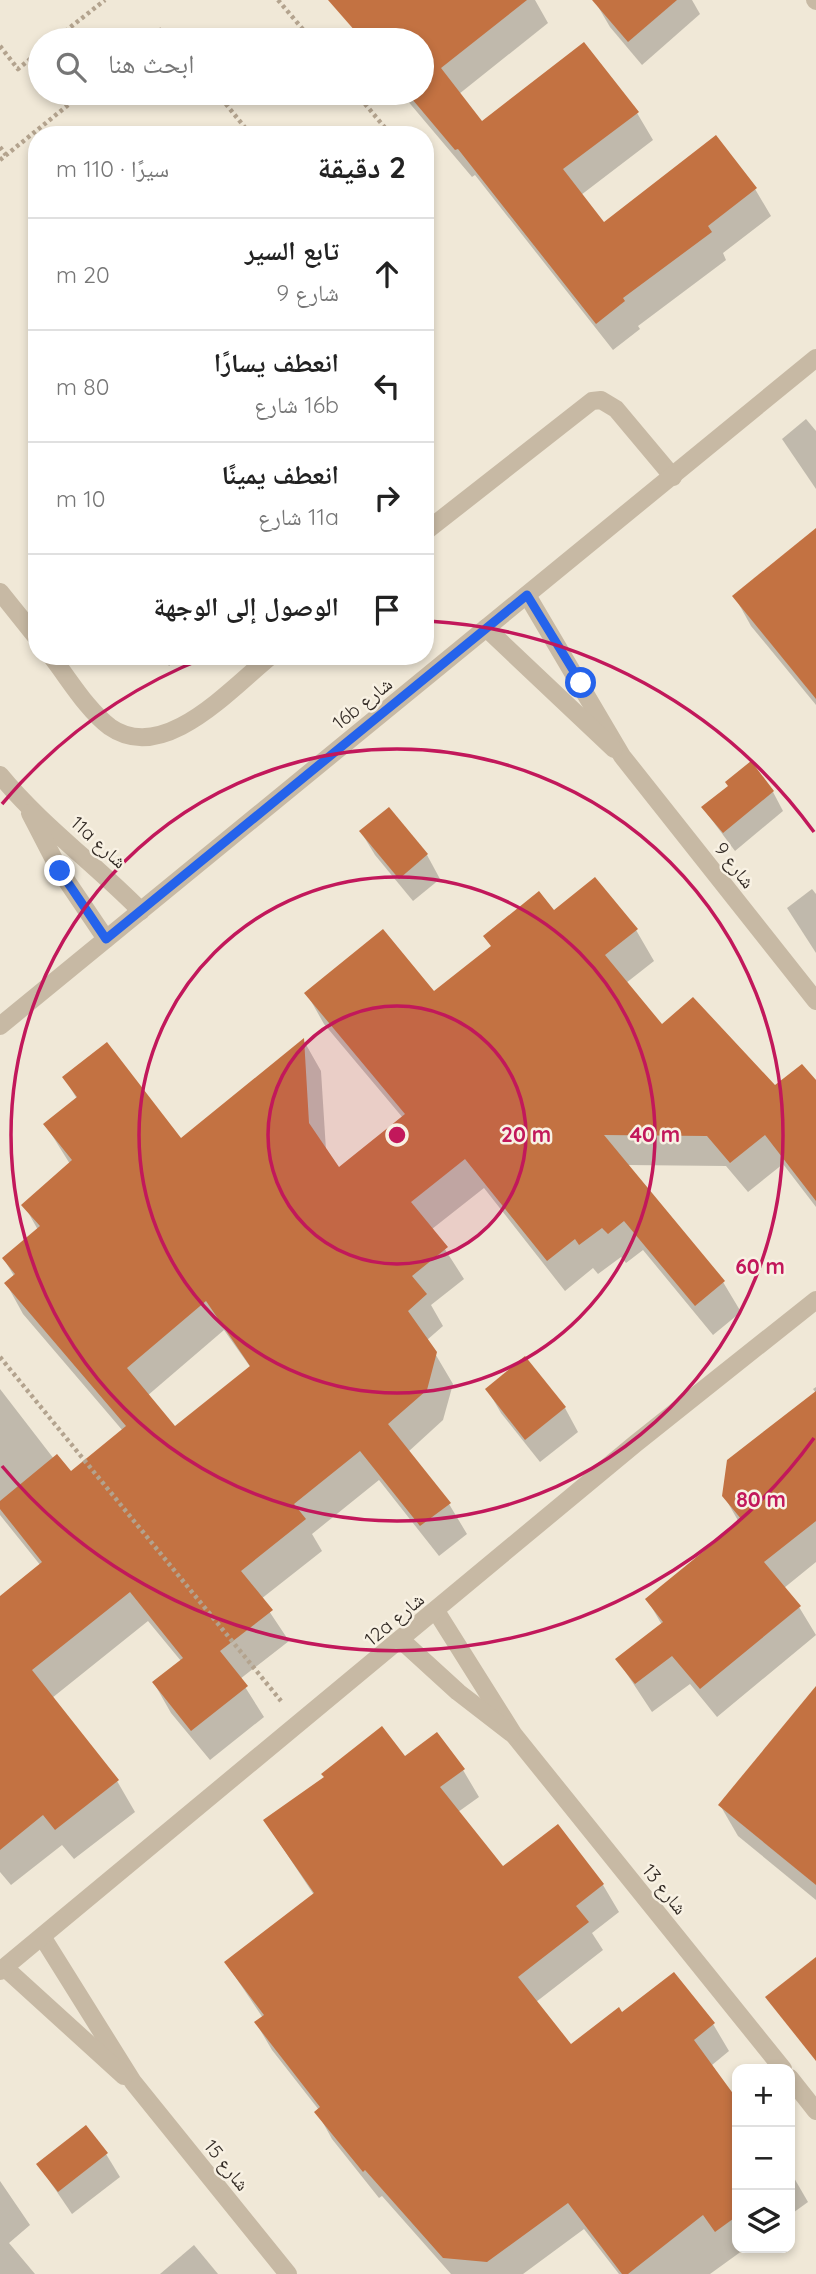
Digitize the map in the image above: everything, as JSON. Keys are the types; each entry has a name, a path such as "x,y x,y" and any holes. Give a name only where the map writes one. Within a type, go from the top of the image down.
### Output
{"street":[{"name":"16b شارع","path":"0,1026 816,358"},
{"path":"434,525 592,401 609,403 616,409 673,477"},
{"path":"0,592 28,627"},
{"name":"شارع 9","path":"527,595 622,756 816,1001"},
{"name":"شارع 9","path":"486,628 556,698 622,756"},
{"path":"59,665 111,727 128,735 146,738 182,728 260,665"},
{"name":"11a شارع","path":"0,775 26,807 94,864 141,911"},
{"name":"11a شارع","path":"26,807 60,871 106,939"},
{"name":"12a شارع","path":"2,1969 301,1725 635,1444 816,1300"},
{"name":"شارع 13","path":"436,1611 514,1735 779,2064"},
{"name":"شارع 13","path":"401,1640 458,1692 514,1735"},
{"name":"شارع 15","path":"43,1938 133,2082 288,2274"},
{"name":"شارع 15","path":"2,1969 133,2082"},
{"path":"795,2084 816,2111"}],"path":[{"path":"69,28 105,0"},
{"path":"278,0 302,28"},
{"path":"0,46 18,69 28,61"},
{"path":"42,126 68,105"},
{"path":"226,105 244,126"},
{"path":"366,105 384,126"},
{"path":"0,160 28,137"},
{"path":"0,148 6,155"},
{"path":"0,1357 301,1725"}],"building":[{"path":"328,0 527,0 441,68 482,121 584,42 639,112 563,169 604,222 716,135 757,188 708,226 712,232 623,298 625,301 596,324 458,149 455,150 417,105 434,105 434,28 352,28"},
{"path":"592,0 677,0 628,42"},
{"path":"816,528 816,699 732,596"},
{"path":"751,761 774,791 723,833 701,807 728,786 725,782"},
{"path":"389,807 428,854 399,879 359,831"},
{"path":"595,877 638,929 605,955 662,1024 693,997 775,1085 802,1064 816,1080 816,1201 765,1135 730,1163 707,1136 604,1135 725,1281 695,1306 624,1221 608,1234 602,1228 579,1245 575,1239 547,1261 465,1159 411,1202 448,1247 412,1276 427,1294 408,1311 437,1352 427,1390 388,1424 451,1503 420,1526 360,1451 294,1504 306,1519 241,1571 273,1610 220,1651 248,1686 191,1731 152,1682 183,1658 130,1592 32,1670 119,1780 55,1830 43,1815 0,1850 0,1596 42,1562 0,1509 0,1501 57,1454 71,1471 126,1426 4,1283 15,1274 2,1258 40,1226 21,1205 72,1160 43,1124 77,1097 62,1077 107,1042 181,1138 304,1038 309,1123 339,1167 405,1114 304,993 383,929 434,991 491,946 483,936 539,891 554,910","holes":["206,1301 250,1366 175,1426 127,1368"]},
{"path":"525,1356 566,1407 525,1440 485,1389"},
{"path":"816,1391 816,1521 764,1562 801,1606 700,1689 672,1656 635,1684 615,1659 663,1622 645,1599 742,1520 722,1496 727,1460"},
{"path":"816,1686 816,1885 718,1805"},
{"path":"382,1726 405,1756 437,1732 465,1769 440,1787 503,1866 558,1824 604,1884 576,1906 589,1922 518,1977 571,2044 619,2007 622,2012 674,1972 715,2023 694,2040 732,2092 732,2220 715,2232 703,2215 628,2274 622,2274 568,2203 487,2262 443,2258 365,2170 363,2172 314,2112 320,2107 254,2022 264,2015 224,1962 314,1893 263,1820 324,1777 321,1774"},
{"path":"816,1957 816,2061 765,1997"},
{"path":"86,2125 108,2153 58,2192 36,2164"}],"route":[{"path":"60,871 106,939 527,595 581,683"}]}
